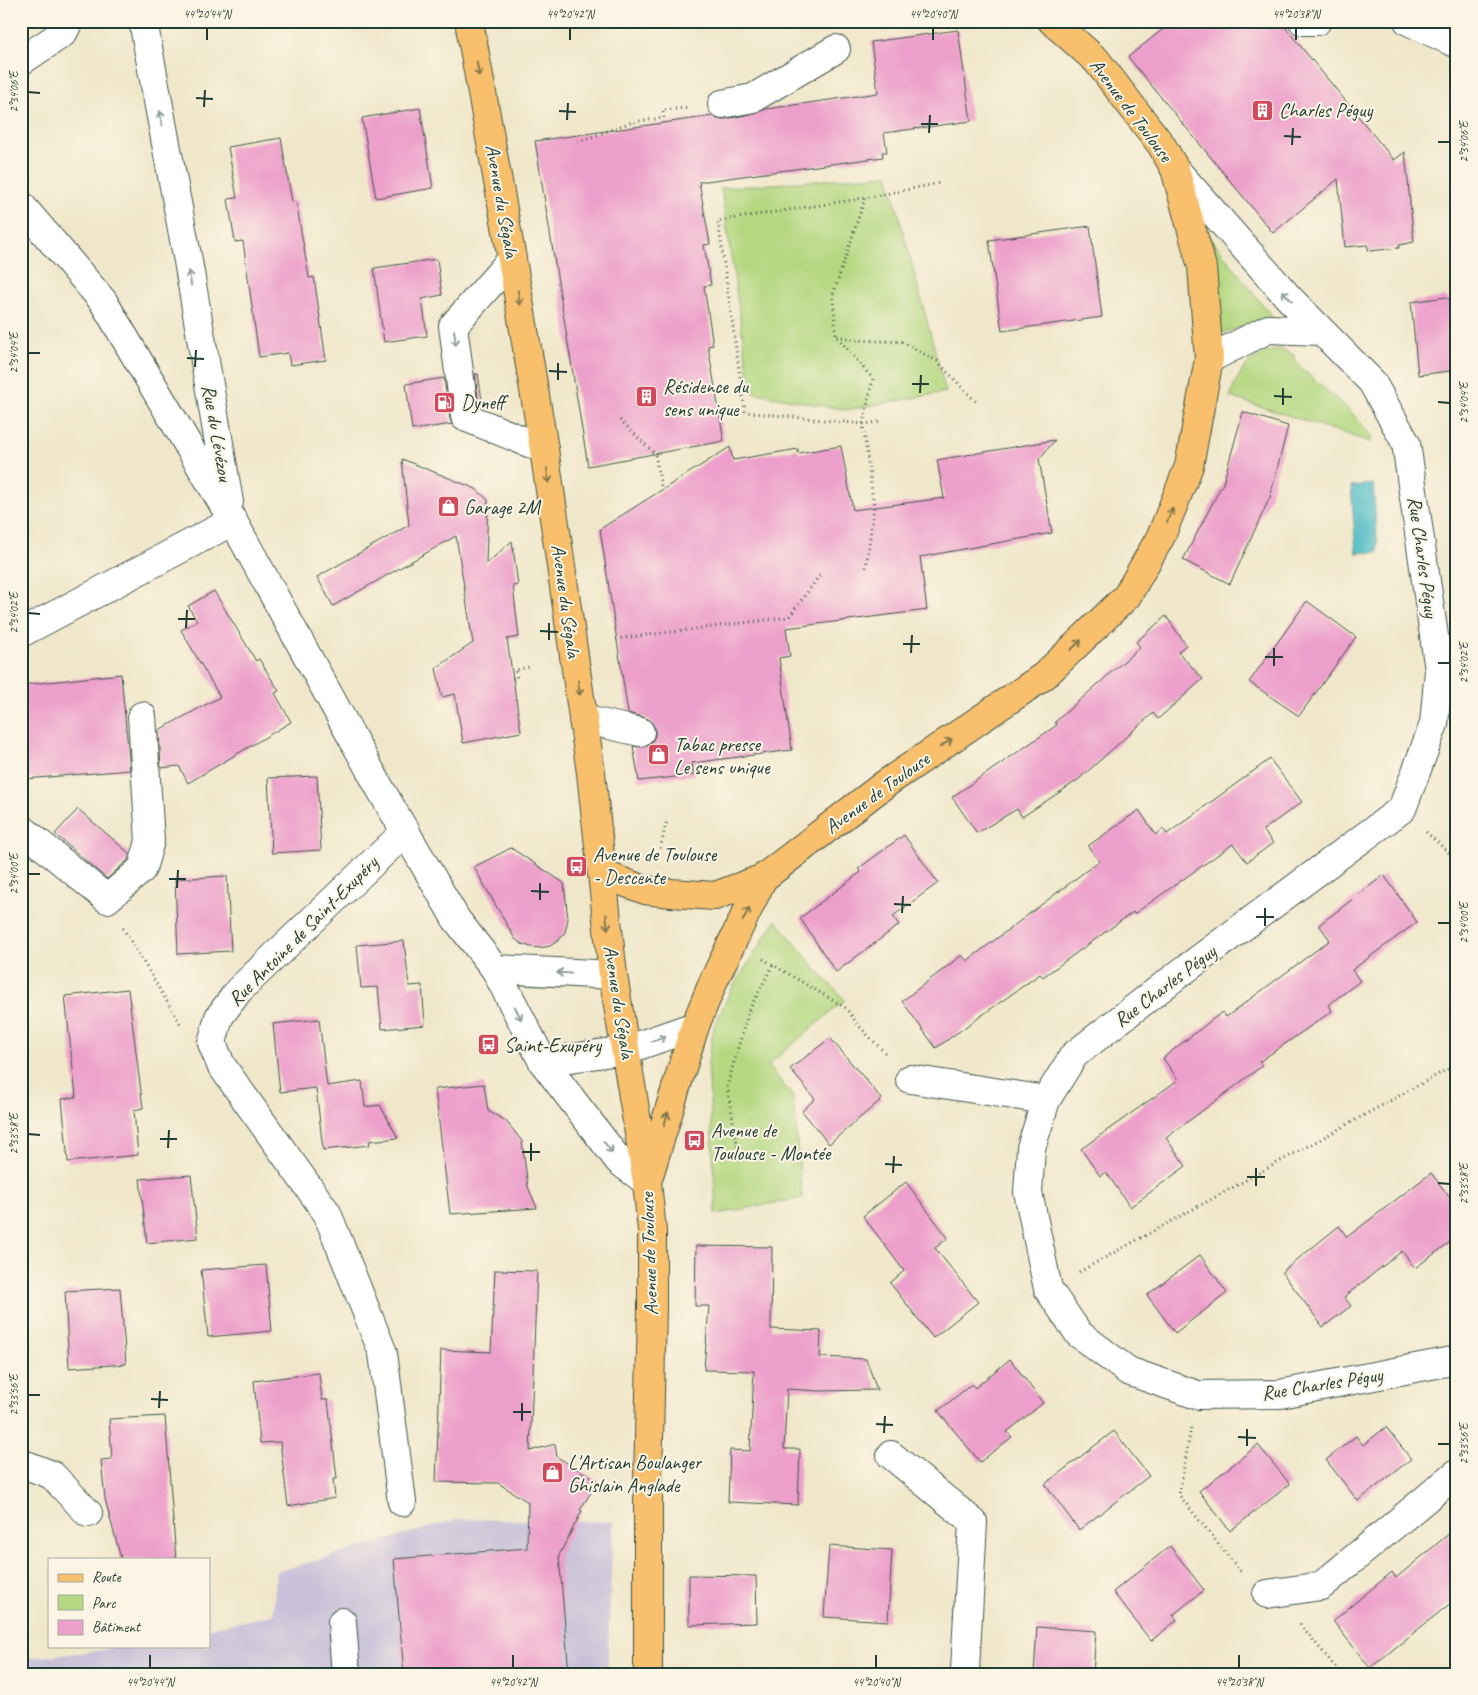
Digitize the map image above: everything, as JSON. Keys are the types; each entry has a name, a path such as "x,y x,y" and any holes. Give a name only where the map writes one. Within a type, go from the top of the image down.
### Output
{"main road":[{"name":"Avenue du Ségala","path":"469,21 544,449 591,773 613,975 647,1182"},
{"name":"Avenue de Toulouse","path":"648,1674 648,1481 652,1231 647,1182 695,1026 714,980 763,878 885,784 1044,676 1126,596 1161,536 1189,466 1209,359 1202,267 1175,169 1162,146 1097,60 1052,21"},
{"path":"602,874 645,890 715,896 763,878"}],"street":[{"path":"21,61 63,33 69,21"},
{"name":"Rue du Lévézou","path":"143,21 188,261 233,521"},
{"path":"1303,21 1317,21"},
{"path":"1408,21 1453,38"},
{"path":"722,104 753,98 836,49"},
{"name":"Rue Charles Péguy","path":"1175,169 1288,298 1372,382 1406,443 1439,670 1434,724 1402,809 1175,977 1074,1055 1046,1100 1032,1148 1028,1192 1048,1289 1079,1334 1128,1371 1197,1395 1280,1394 1453,1365"},
{"path":"21,205 103,300 233,521 381,790 456,919 496,969 543,1062 620,1161 647,1182"},
{"path":"512,259 453,326 465,417 544,449"},
{"path":"1209,359 1268,329 1321,331"},
{"path":"21,633 233,521"},
{"path":"21,828 107,899 142,869 150,841 142,716"},
{"path":"583,719 640,732"},
{"name":"Rue Antoine de Saint-Exupéry","path":"212,1043 219,1017 239,990 406,831"},
{"path":"496,969 613,975"},
{"path":"543,1062 626,1050 695,1026"},
{"path":"212,1043 221,1065 327,1213 383,1354 402,1502"},
{"path":"910,1079 1046,1100"},
{"path":"891,1455 973,1522 965,1670 967,1674"},
{"path":"21,1463 52,1475 88,1513"},
{"path":"1267,1594 1321,1586 1457,1473"},
{"path":"342,1622 346,1674"}],"path":[{"path":"578,142 632,122 664,118"},
{"path":"879,422 863,424 745,412 718,221 865,198 940,183"},
{"path":"865,198 833,295 836,336 873,379 863,424 874,508 866,568"},
{"path":"836,336 856,340 902,342 938,361 978,404"},
{"path":"620,420 655,454 661,486"},
{"path":"616,639 789,618 820,575"},
{"path":"513,679 517,678 515,670 529,666"},
{"path":"1402,809 1457,860"},
{"path":"107,899 179,1024 212,1043"},
{"path":"757,955 846,1008 870,1036"},
{"path":"740,1161 727,1086 750,1010 773,965"},
{"path":"1048,1289 1457,1064"},
{"path":"1197,1395 1179,1495 1238,1569 1294,1618 1341,1674"}],"shaded area":[{"path":"459,1519 613,1522 607,1674 21,1674 21,1659 111,1648 210,1648 210,1628 273,1615 276,1572"}],"green space":[{"path":"888,175 946,392 846,410 751,392 721,188"},
{"path":"1209,236 1273,318 1221,333 1218,296"},
{"path":"1280,349 1294,355 1299,366 1353,414 1371,435 1371,442 1230,397 1238,378 1248,364 1261,355"},
{"path":"776,920 814,967 845,1000 768,1065 793,1097 802,1198 716,1214 708,1062 714,1026 730,992"}],"water":[{"path":"1373,484 1378,552 1356,553 1351,486"}],"building":[{"name":"Charles Péguy","path":"1173,21 1280,21 1394,160 1405,152 1414,242 1399,245 1399,248 1369,251 1367,245 1345,247 1338,179 1273,233 1128,57"},
{"path":"958,30 971,121 884,133 887,152 882,152 883,157 699,182 710,244 704,245 711,285 704,286 713,345 708,346 724,441 588,466 535,141 713,116 717,119 725,119 756,113 766,109 878,93 871,42"},
{"path":"420,108 433,188 376,198 362,118"},
{"path":"281,138 292,202 296,201 309,278 314,277 326,360 290,365 288,353 259,357 243,241 235,242 228,199 237,198 228,147"},
{"path":"1090,226 1102,317 1002,331 989,240"},
{"path":"437,259 442,295 422,299 427,336 384,342 374,268"},
{"path":"1446,297 1457,306 1457,370 1418,375 1411,302"},
{"path":"475,374 478,374 483,407 479,406"},
{"path":"444,378 452,424 412,430 406,384"},
{"path":"1243,412 1288,426 1270,497 1230,584 1183,560 1223,483"},
{"path":"1055,440 1039,459 1052,533 920,557 927,610 786,628 790,656 779,658 792,750 692,763 694,775 639,781 633,746 644,747 651,743 655,736 655,728 650,720 628,713 600,529 730,447 733,460 798,449 798,453 841,446 853,510 944,498 937,460"},
{"path":"402,459 476,489 488,500 486,564 512,541 518,585 513,586 519,637 507,639 521,732 463,743 455,694 442,697 436,668 473,643 456,536 333,606 317,577 409,525"},
{"path":"214,591 256,661 259,659 279,691 275,693 291,722 188,783 179,766 161,768 159,730 220,697 181,630 197,621 188,606"},
{"path":"1307,601 1356,637 1299,716 1249,682"},
{"path":"1166,616 1186,645 1178,652 1203,679 1158,719 1153,713 1078,780 1022,817 1017,809 977,833 952,797 1057,725 1055,722 1140,647 1136,642"},
{"path":"121,674 130,770 26,779 21,729 21,685"},
{"path":"1270,759 1302,802 1263,830 1273,843 1247,862 1233,844 1134,914 1133,912 1043,977 1040,974 936,1048 902,1001 962,955 967,961 1099,861 1088,846 1139,810 1156,835 1163,829 1167,834"},
{"path":"317,776 321,850 272,853 268,778"},
{"path":"78,809 130,854 128,860 107,879 55,834"},
{"path":"904,835 938,883 893,916 899,925 836,972 800,918 861,872 858,869"},
{"path":"511,848 564,883 568,919 565,932 559,940 550,946 531,947 515,939 474,867"},
{"path":"1384,875 1417,922 1352,970 1360,981 1328,1005 1332,1011 1259,1062 1262,1066 1166,1138 1186,1166 1130,1207 1106,1172 1100,1176 1081,1149 1178,1080 1163,1058 1222,1012 1226,1017 1330,940 1319,925"},
{"path":"227,876 231,951 178,954 175,879"},
{"path":"404,941 409,986 422,985 425,1025 382,1029 378,987 361,988 357,945"},
{"path":"128,989 143,1108 134,1110 138,1155 68,1162 62,1099 76,1097 65,996"},
{"path":"319,1019 327,1086 362,1081 365,1107 380,1105 398,1138 369,1141 370,1145 323,1150 316,1088 280,1092 273,1024"},
{"path":"830,1038 882,1099 829,1144 802,1111 815,1099 790,1069"},
{"path":"484,1084 488,1111 506,1121 522,1141 528,1187 537,1208 450,1214 435,1089"},
{"path":"1431,1173 1457,1207 1457,1237 1415,1268 1402,1251 1344,1297 1351,1306 1323,1327 1282,1272 1339,1226 1347,1237"},
{"path":"191,1175 198,1238 147,1243 140,1179"},
{"path":"906,1182 948,1238 935,1248 978,1302 933,1338 890,1283 904,1271 863,1216"},
{"path":"696,1246 772,1247 771,1329 821,1331 820,1357 866,1359 877,1390 818,1391 787,1389 784,1449 800,1449 798,1505 728,1502 730,1450 750,1451 754,1371 704,1370 709,1306 695,1306"},
{"path":"1200,1255 1227,1293 1175,1333 1147,1295"},
{"path":"266,1265 272,1331 208,1337 201,1270"},
{"path":"495,1270 537,1271 530,1451 555,1444 557,1457 598,1481 580,1510 582,1511 559,1555 569,1674 404,1674 394,1559 527,1548 528,1502 498,1483 436,1482 441,1350 491,1352"},
{"path":"120,1288 126,1364 69,1368 65,1291"},
{"path":"1010,1359 1043,1403 1007,1432 1012,1437 980,1462 938,1411 972,1384 975,1388"},
{"path":"319,1373 322,1400 328,1400 337,1479 333,1479 335,1498 288,1506 280,1442 260,1443 254,1381"},
{"path":"165,1416 176,1558 121,1558 105,1499 101,1460 112,1459 109,1419"},
{"path":"1386,1427 1411,1459 1358,1501 1326,1460 1356,1436 1363,1445"},
{"path":"1114,1431 1149,1476 1079,1530 1045,1484"},
{"path":"1258,1445 1290,1484 1230,1531 1199,1491"},
{"path":"1457,1527 1457,1598 1370,1668 1333,1621 1392,1572 1396,1578"},
{"path":"829,1546 892,1550 888,1621 824,1617"},
{"path":"1170,1546 1204,1590 1173,1615 1177,1620 1151,1641 1113,1592"},
{"path":"689,1575 756,1576 757,1623 689,1625"},
{"path":"1037,1627 1096,1631 1093,1674 1034,1674"}],"place":[{"name":"Charles Péguy","path":"1263,110"},
{"name":"Résidence du sens unique","path":"647,397"},
{"name":"Dyneff","path":"445,402"},
{"name":"Garage 2M","path":"448,507"},
{"name":"Tabac presse Le sens unique","path":"658,755"},
{"name":"Avenue de Toulouse - Descente","path":"577,866"},
{"name":"Saint-Exupéry","path":"488,1045"},
{"name":"Avenue de Toulouse - Montée","path":"695,1141"},
{"name":"L'Artisan Boulanger Ghislain Anglade","path":"552,1473"}]}
